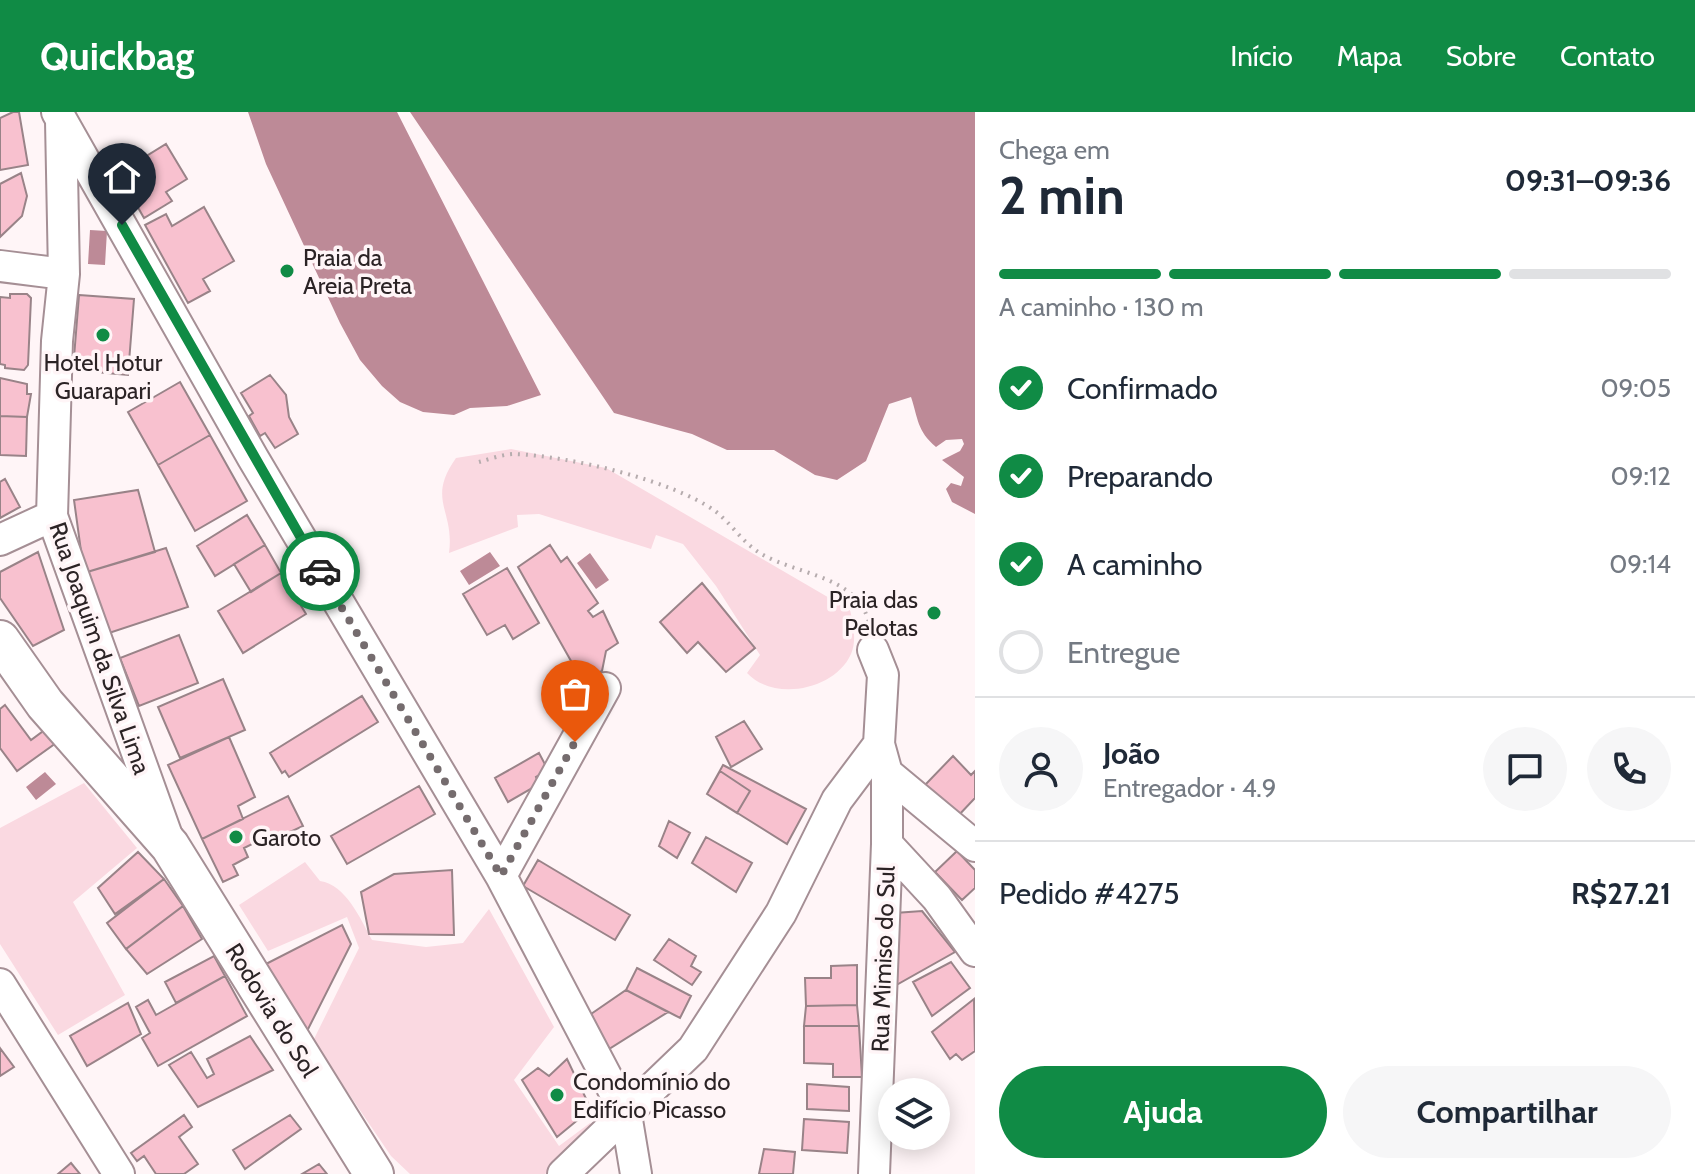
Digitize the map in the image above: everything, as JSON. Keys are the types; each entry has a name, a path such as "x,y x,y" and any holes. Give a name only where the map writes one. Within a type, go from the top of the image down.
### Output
{"main road":[{"name":"Rodovia do Sol","path":"0,640 45,704 170,846 374,1174"}],"street":[{"name":"Rua Joaquim da Silva Lima","path":"59,115 64,274 57,341 52,516 170,846"},
{"path":"59,115 253,458 501,876 626,1114 636,1174"},
{"path":"0,266 64,274"},
{"path":"0,540 52,516"},
{"path":"563,1174 693,1049 737,986 781,913 837,800 879,744 883,675 873,650"},
{"path":"501,876 605,688"},
{"name":"Rua Mimiso do Sul","path":"874,1174 887,844 887,773 879,744"},
{"path":"887,773 975,846"},
{"path":"887,844 937,898 975,951"},
{"path":"0,984 119,1174"}],"path":[{"path":"479,462 513,454 620,471 714,510 759,553 844,587 869,618 873,650"}],"shaded area":[{"path":"248,112 397,112 541,395 507,406 470,408 454,415 423,412 400,402 382,386 360,360 340,323 266,164"},
{"path":"410,112 975,112 975,514 952,502 946,489 951,483 961,486 964,477 942,460 960,451 964,444 962,439 946,440 936,447 922,430 911,397 889,404 866,461 837,480 815,475 774,450 727,450 692,434 614,413"},
{"path":"90,230 107,231 105,265 88,264"},
{"path":"511,449 606,468 850,610 854,638 851,654 832,676 803,688 772,687 759,682 747,673 760,655 716,586 683,544 656,535 651,549 539,514 517,515 518,527 449,553 450,538 442,495 447,472 456,458"},
{"path":"490,552 500,566 469,585 460,571"},
{"path":"590,553 609,580 596,589 577,563"},
{"path":"45,772 56,784 36,800 26,787"},
{"path":"84,783 137,848 73,902 125,995 58,1035 0,944 0,828"},
{"path":"305,862 320,881 345,896 372,940 426,947 463,943 489,909 554,1027 514,1080 559,1146 590,1123 596,1129 545,1174 410,1174 391,1156 313,1041 359,948 347,917 268,951 239,905"}],"building":[{"path":"19,112 28,165 0,170 0,118"},
{"path":"166,144 187,179 166,192 172,201 144,218 136,204 132,207 114,176"},
{"path":"21,173 27,196 22,216 0,237 0,184"},
{"path":"204,207 234,261 203,279 210,291 188,303 145,225 166,214 172,226"},
{"path":"10,294 27,294 31,298 28,365 24,370 5,368 0,364 0,297 10,298"},
{"name":"Hotel Hotur Guarapari","path":"79,295 134,299 128,375 73,370"},
{"path":"270,375 286,395 289,417 298,434 275,448 265,433 260,436 249,416 253,413 241,393"},
{"path":"0,378 27,384 27,394 31,394 27,417 0,416"},
{"path":"180,382 210,435 158,465 128,412"},
{"path":"0,416 27,417 26,456 0,455"},
{"path":"210,435 247,501 195,531 158,465"},
{"path":"5,479 20,507 0,518 0,482"},
{"path":"138,490 155,552 84,573 74,500"},
{"path":"247,515 265,545 215,576 197,546"},
{"path":"265,545 281,573 251,592 234,564"},
{"path":"550,545 561,562 567,557 598,603 588,611 593,617 603,611 618,643 606,651 602,671 586,679 592,689 576,711 554,672 571,661 518,567"},
{"path":"166,548 188,607 106,634 84,573"},
{"path":"38,552 64,630 33,646 0,598 0,572"},
{"path":"507,568 539,623 513,639 505,625 487,635 463,594"},
{"path":"281,573 306,614 243,653 218,611"},
{"path":"702,583 755,648 726,672 698,642 687,653 660,622"},
{"path":"179,635 198,683 139,706 120,658"},
{"path":"223,679 245,730 180,758 158,707"},
{"path":"362,696 378,722 289,777 285,771 282,773 270,753"},
{"path":"5,705 31,740 46,729 56,743 17,771 0,748 0,709"},
{"path":"744,721 762,749 731,767 716,737"},
{"path":"229,737 255,797 238,806 243,819 202,839 168,765"},
{"path":"539,753 548,770 536,777 539,784 508,802 495,778"},
{"path":"953,756 971,775 975,771 975,798 957,817 925,785"},
{"path":"723,765 806,809 787,844 707,794"},
{"path":"720,771 750,791 737,813 707,794"},
{"path":"419,786 435,814 347,864 331,836"},
{"name":"Garoto","path":"288,796 303,826 273,840 271,835 244,848 248,857 233,865 238,875 223,882 202,839"},
{"path":"669,821 690,833 677,858 659,846"},
{"path":"706,837 752,863 736,892 692,863"},
{"path":"957,851 975,870 975,888 962,900 935,872"},
{"path":"138,852 164,879 115,914 98,888"},
{"path":"538,860 630,915 615,940 523,886"},
{"path":"452,870 454,935 369,934 361,892 394,874"},
{"path":"164,879 183,906 126,949 107,923"},
{"path":"183,906 202,939 147,974 126,949"},
{"path":"922,911 955,952 891,988 895,913"},
{"path":"342,925 351,944 301,1043 260,967"},
{"path":"669,939 696,956 691,966 701,972 692,985 654,960"},
{"path":"214,956 225,976 176,1003 165,982"},
{"path":"951,962 970,988 932,1016 913,982"},
{"path":"857,965 857,1005 806,1006 805,978 831,978 831,966"},
{"path":"637,968 691,996 680,1018 626,990"},
{"path":"225,976 247,1016 158,1066 142,1038 150,1033 136,1007 148,1000 156,1015"},
{"path":"626,990 668,1012 609,1049 591,1014"},
{"path":"974,999 975,1051 962,1060 956,1054 950,1059 932,1032"},
{"path":"128,1003 141,1034 87,1066 70,1036"},
{"path":"857,1005 859,1026 804,1026 806,1006"},
{"path":"804,1026 859,1026 862,1077 833,1077 833,1064 804,1063"},
{"path":"250,1036 273,1070 198,1107 169,1065 191,1052 207,1078 214,1074 207,1059"},
{"path":"0,1048 14,1067 0,1076"},
{"name":"Condomínio do Edifício Picasso","path":"567,1059 591,1109 557,1137 522,1080 538,1068 549,1076"},
{"path":"807,1084 849,1087 849,1111 807,1109"},
{"path":"184,1115 192,1127 179,1137 198,1164 184,1174 156,1174 144,1156 137,1161 131,1153"},
{"path":"290,1115 301,1129 245,1169 233,1150"},
{"path":"804,1119 849,1122 847,1153 802,1150"},
{"path":"764,1149 795,1152 793,1174 759,1174"},
{"path":"71,1163 80,1174 58,1174"},
{"path":"319,1164 327,1174 302,1174"}],"way so far":[{"path":"320,571 501,876 575,742"}],"place":[{"name":"Praia da Areia Preta","path":"287,271"},
{"name":"Hotel Hotur Guarapari","path":"103,335"},
{"name":"Praia das Pelotas","path":"934,613"},
{"name":"Garoto","path":"236,837"},
{"name":"Condomínio do Edifício Picasso","path":"557,1095"}],"route":[{"path":"122,225 320,571"}]}
